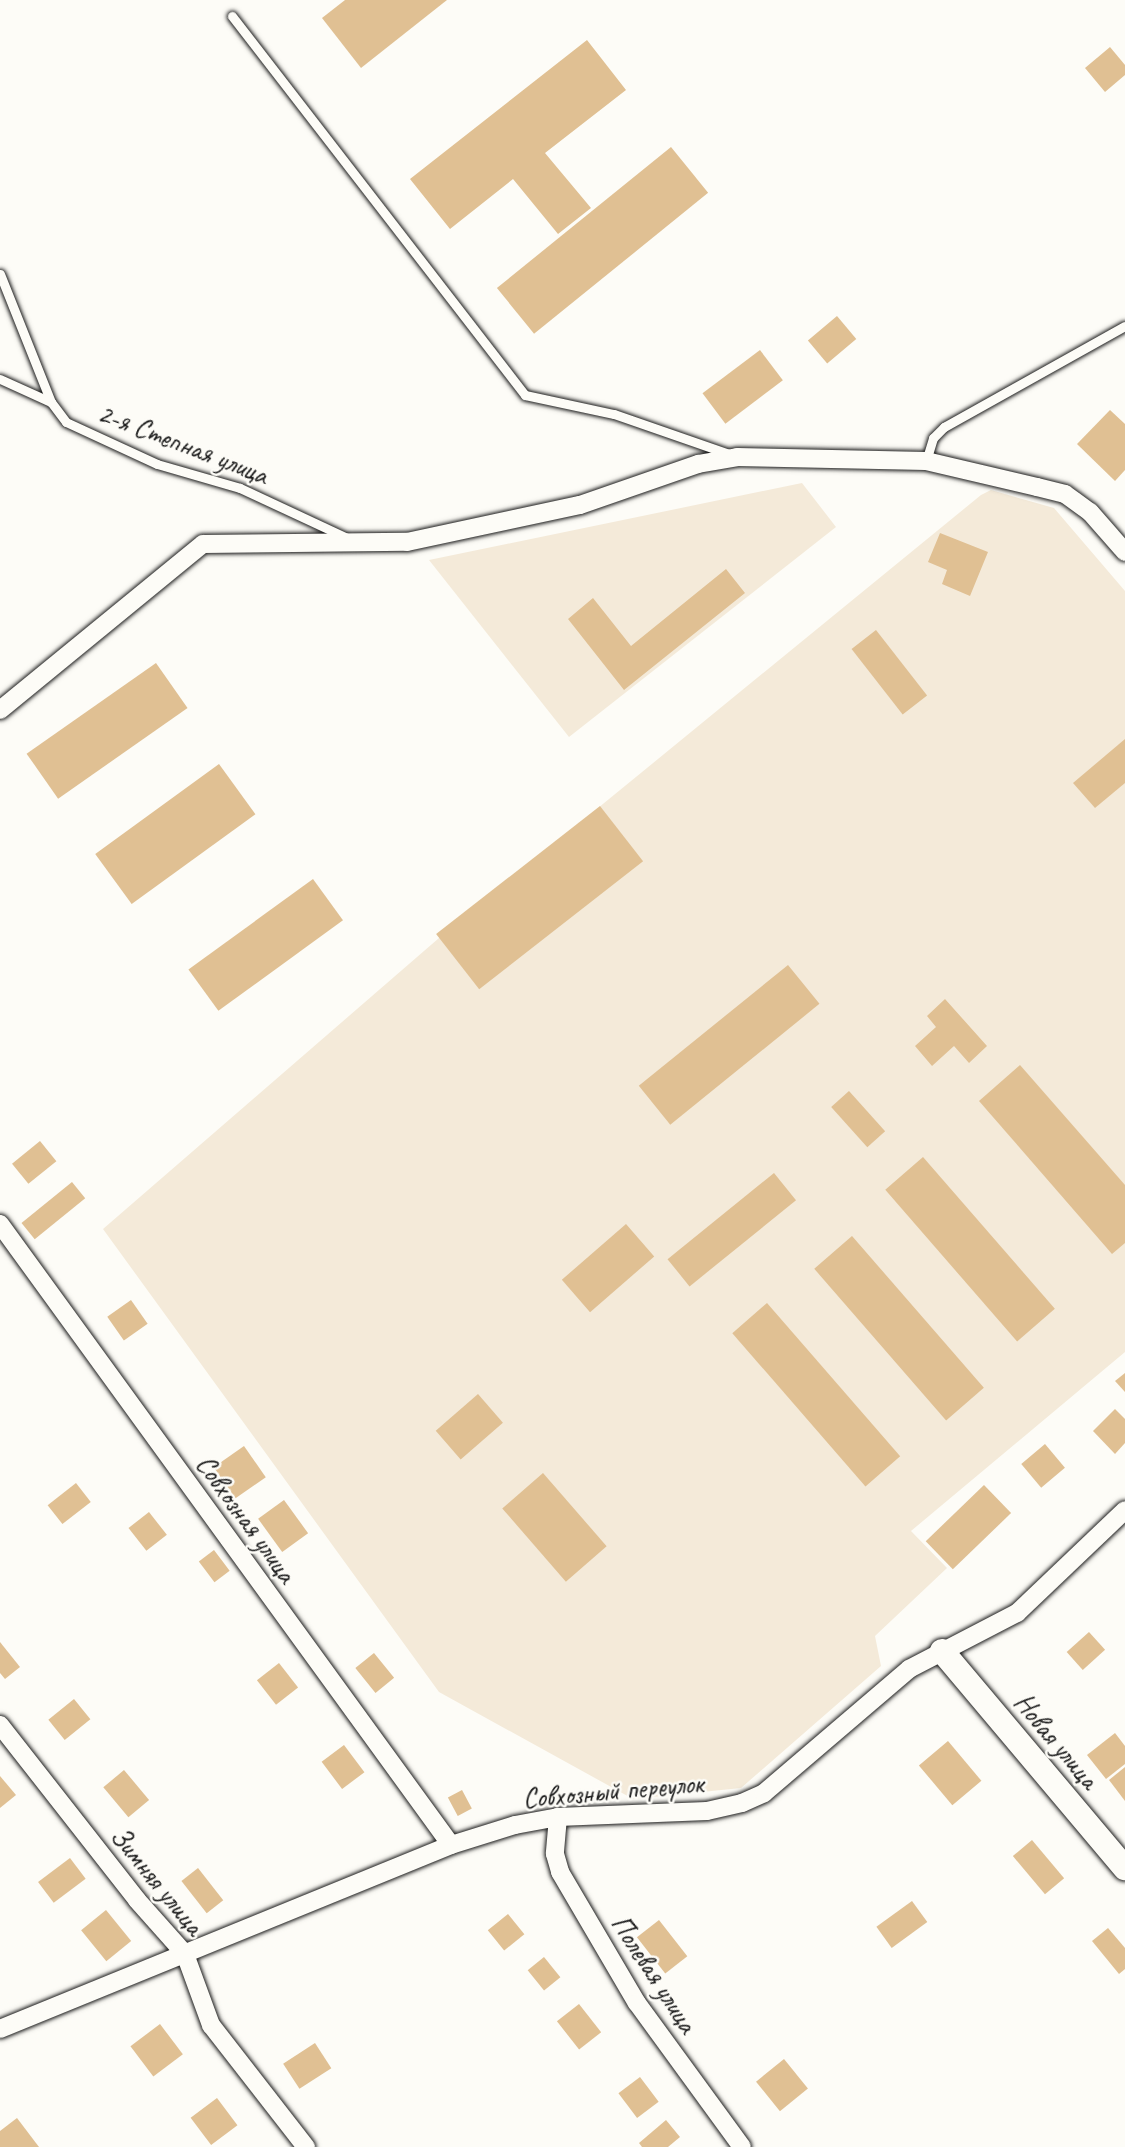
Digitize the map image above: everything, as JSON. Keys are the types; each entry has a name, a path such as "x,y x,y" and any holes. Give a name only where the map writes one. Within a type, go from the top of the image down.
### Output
{"street":[{"path":"0,710 203,544 407,542 580,505 698,464 737,457 926,461 1065,494 1090,512 1125,552"},
{"name":"Совхозная улица","path":"0,1224 452,1844"},
{"name":"Совхозный переулок","path":"0,2029 452,1844 558,1817 707,1811 742,1803 764,1793 909,1669 1017,1613 1125,1510"},
{"name":"Новая улица","path":"942,1651 1125,1868"},
{"name":"Зимняя улица","path":"0,1726 136,1900 185,1954 211,2025 306,2147"},
{"name":"Полевая улица","path":"558,1817 555,1854 560,1872 637,2003 742,2147"}],"lane":[{"path":"232,16 525,395 614,414 737,457"},
{"name":"2-я Степная улица","path":"0,274 51,402 66,422 157,464 240,488 355,541"},
{"path":"926,461 933,438 944,427 1125,326"},
{"path":"0,379 51,402"}],"shaded area":[{"path":"802,483 836,527 569,737 429,560"},
{"path":"991,490 1054,508 1125,591 1125,1352 911,1531 947,1568 875,1636 881,1666 741,1788 633,1799 439,1692 103,1229 439,938 981,495"}],"building":[{"path":"345,0 447,0 361,68 322,18"},
{"path":"587,40 626,90 545,153 591,208 558,234 513,179 450,229 410,179"},
{"path":"1110,47 1125,65 1125,75 1105,92 1085,68"},
{"path":"671,147 708,193 534,334 497,288"},
{"path":"837,316 856,339 827,363 808,340"},
{"path":"760,350 783,380 725,424 702,393"},
{"path":"1110,410 1125,424 1125,470 1115,481 1077,444"},
{"path":"940,533 988,552 970,596 942,584 947,570 928,562"},
{"path":"726,569 745,593 624,690 568,619 593,598 631,646"},
{"path":"876,630 927,695 903,714 852,649"},
{"path":"156,663 188,708 58,799 27,754"},
{"path":"1125,739 1125,783 1095,808 1073,783"},
{"path":"219,764 255,814 132,904 95,854"},
{"path":"600,806 643,861 479,989 436,934"},
{"path":"313,879 343,920 218,1011 188,970"},
{"path":"788,965 819,1004 670,1125 639,1086"},
{"path":"945,999 987,1046 969,1063 954,1046 932,1066 915,1046 936,1027 927,1016"},
{"path":"1020,1065 1125,1185 1125,1243 1112,1254 979,1101"},
{"path":"849,1091 885,1131 867,1147 831,1107"},
{"path":"40,1141 56,1161 28,1184 12,1164"},
{"path":"923,1157 1055,1309 1017,1341 885,1190"},
{"path":"774,1173 796,1200 690,1286 668,1259"},
{"path":"72,1182 85,1198 35,1239 21,1223"},
{"path":"626,1224 654,1256 590,1312 562,1280"},
{"path":"852,1236 984,1388 946,1420 814,1269"},
{"path":"131,1300 148,1324 124,1340 107,1317"},
{"path":"767,1303 900,1456 865,1486 732,1333"},
{"path":"1125,1373 1125,1392 1115,1381"},
{"path":"478,1394 503,1423 461,1459 436,1431"},
{"path":"1115,1409 1125,1419 1125,1443 1115,1454 1093,1431"},
{"path":"1045,1444 1065,1468 1041,1488 1021,1464"},
{"path":"244,1446 266,1477 235,1498 214,1467"},
{"path":"543,1473 607,1546 566,1582 502,1508"},
{"path":"76,1483 91,1502 62,1524 48,1505"},
{"path":"984,1485 1011,1513 953,1569 926,1541"},
{"path":"284,1500 308,1533 282,1552 258,1519"},
{"path":"149,1512 167,1535 146,1551 129,1528"},
{"path":"214,1550 230,1571 214,1582 199,1561"},
{"path":"1089,1632 1105,1650 1083,1670 1067,1652"},
{"path":"0,1642 20,1667 5,1679 0,1673"},
{"path":"374,1653 394,1678 375,1693 355,1668"},
{"path":"279,1663 298,1687 276,1705 257,1680"},
{"path":"74,1699 90,1719 65,1740 48,1720"},
{"path":"1115,1733 1125,1746 1125,1764 1106,1779 1087,1755"},
{"path":"948,1741 981,1781 952,1805 919,1765"},
{"path":"344,1745 364,1772 342,1789 322,1762"},
{"path":"1125,1767 1125,1801 1109,1780"},
{"path":"124,1770 149,1800 128,1817 103,1787"},
{"path":"0,1776 16,1795 0,1808"},
{"path":"462,1790 472,1809 458,1816 448,1798"},
{"path":"1032,1840 1064,1878 1045,1894 1013,1856"},
{"path":"70,1858 86,1879 54,1903 38,1882"},
{"path":"198,1868 223,1900 207,1913 181,1881"},
{"path":"912,1901 927,1922 892,1948 876,1927"},
{"path":"106,1910 131,1941 106,1961 81,1930"},
{"path":"508,1914 524,1934 504,1951 488,1930"},
{"path":"659,1920 687,1956 665,1973 637,1937"},
{"path":"1108,1928 1125,1948 1125,1969 1119,1974 1092,1941"},
{"path":"544,1957 560,1977 544,1990 528,1970"},
{"path":"579,2004 601,2032 579,2050 557,2021"},
{"path":"160,2024 183,2054 153,2077 130,2046"},
{"path":"315,2043 331,2068 299,2089 283,2064"},
{"path":"784,2059 808,2089 780,2111 756,2082"},
{"path":"640,2077 659,2102 637,2118 618,2093"},
{"path":"217,2098 237,2125 211,2145 191,2118"},
{"path":"17,2118 39,2147 0,2147 0,2131"},
{"path":"666,2120 680,2137 668,2147 642,2147 639,2143"}]}
